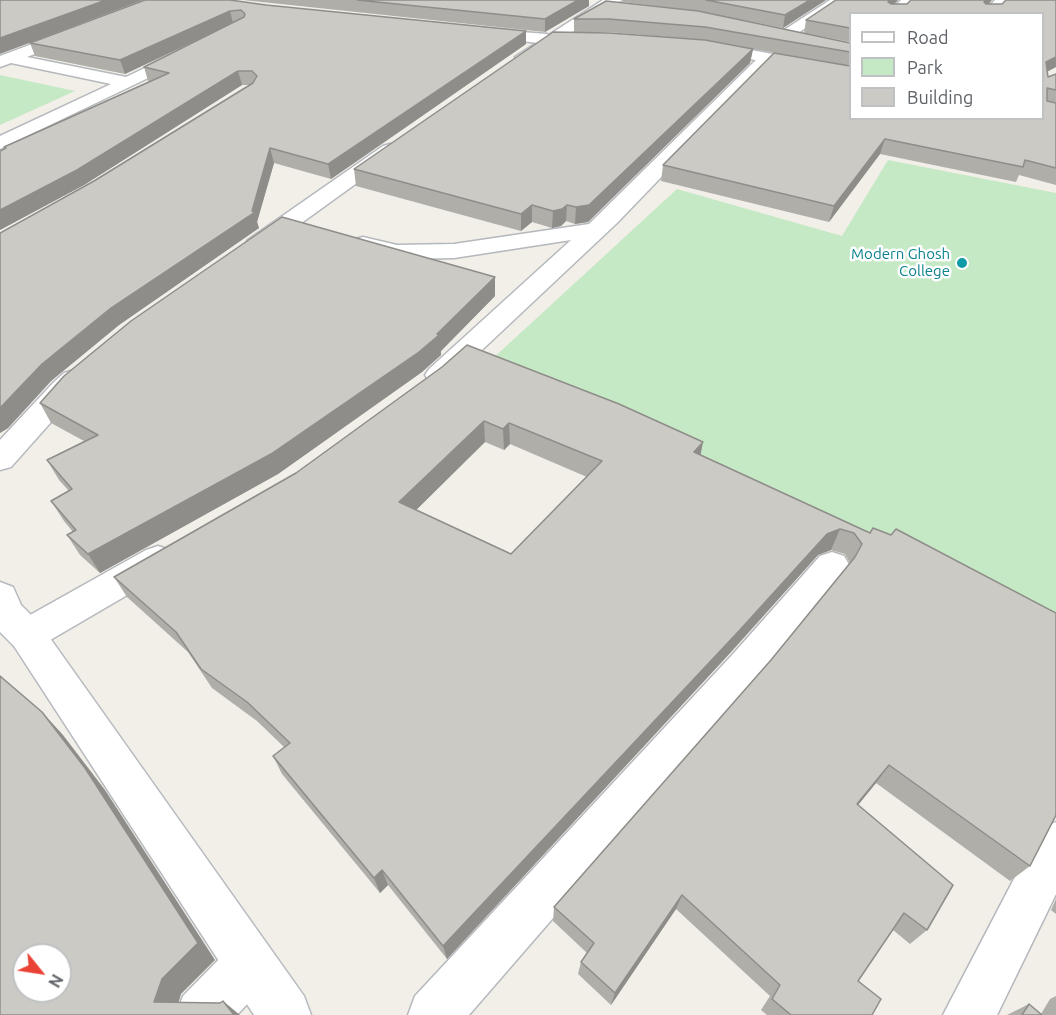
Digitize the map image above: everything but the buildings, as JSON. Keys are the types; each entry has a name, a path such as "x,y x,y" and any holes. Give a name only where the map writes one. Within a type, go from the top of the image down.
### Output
{"street":[{"path":"3,58 161,0"},
{"path":"808,40 781,34 839,0"},
{"path":"991,12 1003,0"},
{"path":"508,67 608,3"},
{"path":"466,31 549,39 585,39"},
{"path":"691,46 849,73"},
{"path":"0,143 199,48"},
{"path":"3,58 128,82"},
{"path":"415,393 467,351 596,230 766,59"},
{"path":"237,258 299,225 410,136"},
{"path":"342,238 385,251 431,252 477,249 596,230"},
{"path":"0,459 63,389 88,368"},
{"path":"27,635 183,545"},
{"path":"434,1015 747,666 832,566"},
{"path":"0,597 6,614 27,635 285,1015"},
{"path":"969,1015 1056,845"},
{"path":"202,1015 249,965"}],"green space":[{"path":"0,75 75,91 0,125"},
{"path":"888,160 1056,193 1056,621 489,362 677,189 842,236"}],"place":[{"name":"Modern Ghosh College","path":"962,263"}]}
